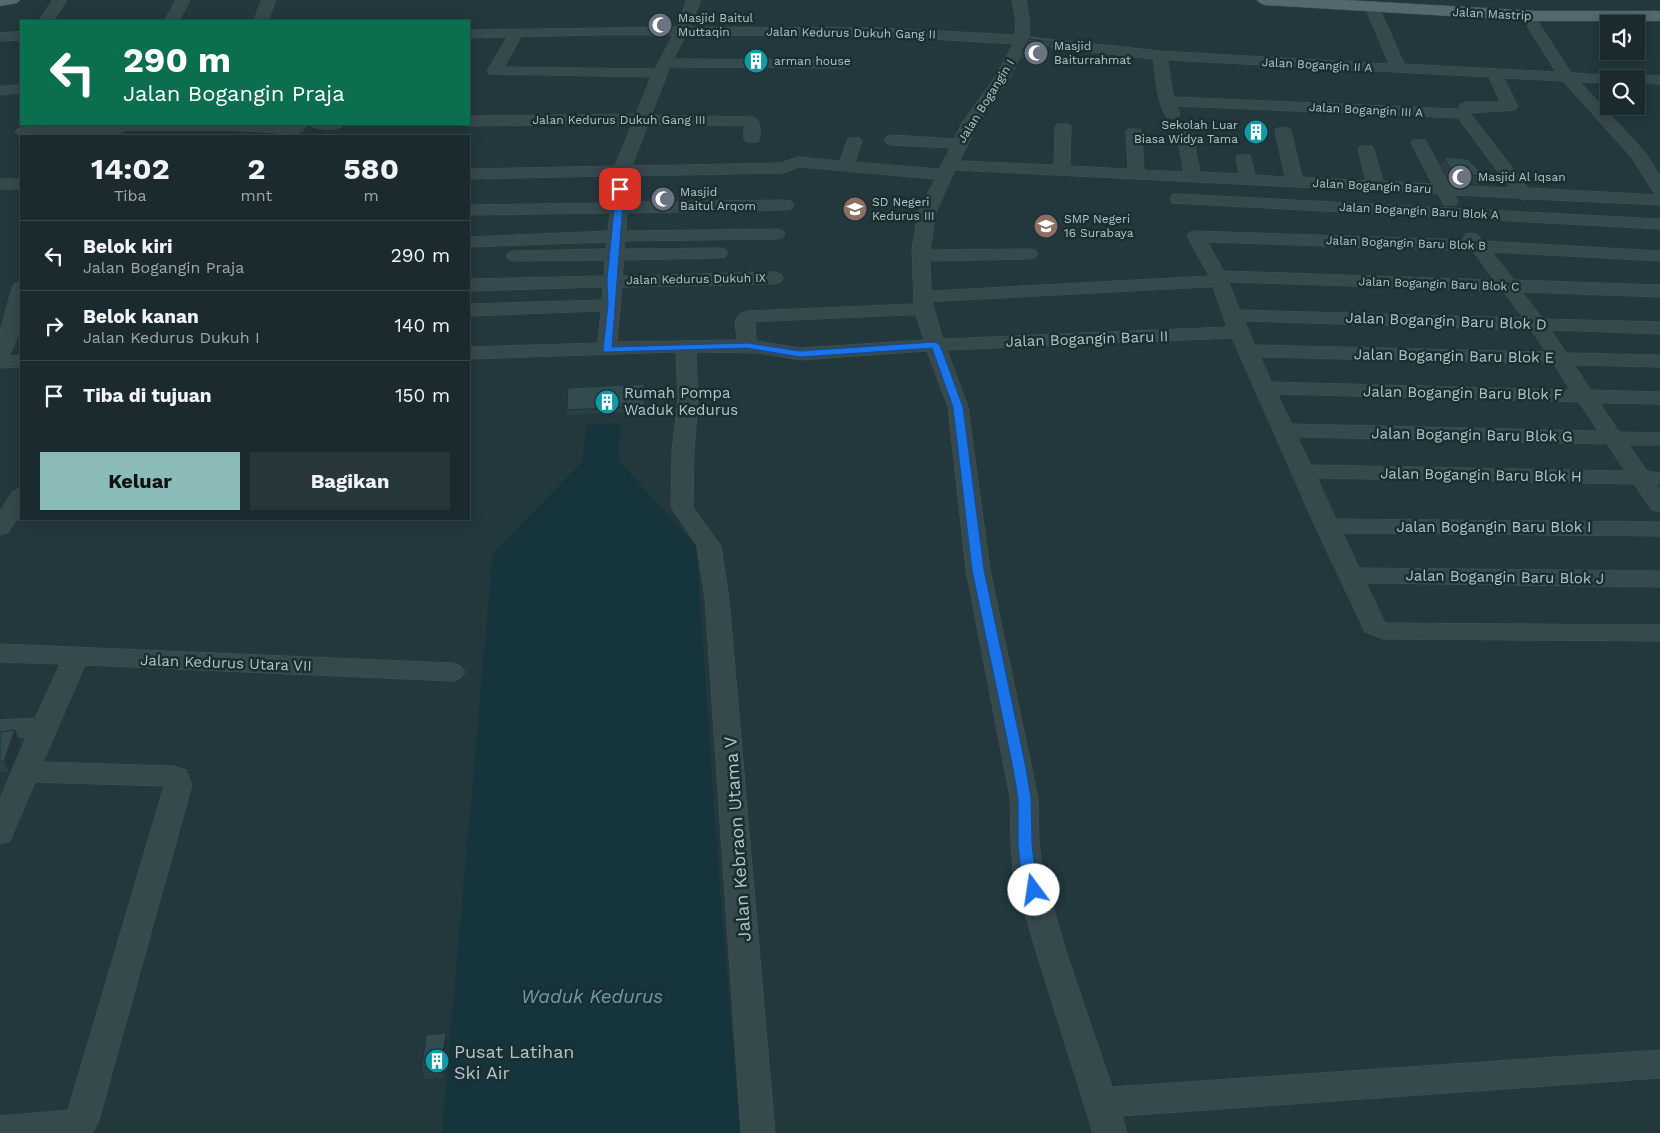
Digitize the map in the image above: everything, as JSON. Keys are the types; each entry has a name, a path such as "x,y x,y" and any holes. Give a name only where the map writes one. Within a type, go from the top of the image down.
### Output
{"main road":[{"path":"0,1 12,0"},
{"name":"Jalan Mastrip","path":"1265,0 1527,15 1660,16"}],"street":[{"path":"47,20 60,0"},
{"path":"173,20 183,0"},
{"path":"261,20 270,0"},
{"path":"607,350 622,170 662,68 682,31 694,0"},
{"name":"Jalan Bogangin I","path":"1018,0 1023,23 1022,40 1002,78 970,123 927,212 921,256 923,303 935,345 958,407 978,570 1024,798 1025,844 1028,871 1050,948 1105,1118"},
{"path":"1372,7 1400,68"},
{"path":"1527,15 1567,77 1639,155 1660,189"},
{"name":"Jalan Kedurus Dukuh Gang II","path":"470,34 682,31 884,32 1022,40"},
{"path":"517,32 494,72 840,64"},
{"path":"0,38 20,36"},
{"name":"Jalan Bogangin II A","path":"1022,40 1160,55 1600,78"},
{"name":"Jalan Bogangin III A","path":"1160,55 1170,108 1461,114"},
{"path":"1494,73 1510,107 1466,107 1461,114 1466,117 1524,195"},
{"path":"1645,79 1660,80"},
{"path":"0,91 20,90"},
{"name":"Jalan Kedurus Dukuh Gang III","path":"470,121 642,119 752,122 752,139"},
{"path":"23,132 120,129 296,128 299,125"},
{"path":"1062,172 1063,126"},
{"path":"1134,132 1136,174"},
{"path":"1283,132 1295,182"},
{"path":"1185,135 1193,177"},
{"path":"892,140 959,144"},
{"path":"846,166 854,141"},
{"path":"1419,143 1446,190 1660,200"},
{"path":"1366,149 1376,186"},
{"path":"1244,158 1248,180"},
{"name":"Jalan Bogangin Baru","path":"470,174 788,166 798,162 947,170 1136,174 1446,190 1455,213 1536,324 1613,438 1651,478 1660,505"},
{"path":"0,184 20,184"},
{"name":"Jalan Bogangin Baru Blok A","path":"1178,199 1660,224"},
{"path":"470,210 785,204"},
{"path":"470,242 615,236 776,234"},
{"name":"Jalan Bogangin Baru Blok B","path":"1219,278 1196,236 1478,246 1660,256"},
{"path":"470,257 719,253"},
{"path":"921,256 1029,254"},
{"name":"Jalan Kedurus Dukuh IX","path":"470,285 612,280 774,278"},
{"path":"1219,278 1239,333 1266,388 1302,472 1374,626 1383,631 1660,633"},
{"name":"Jalan Bogangin Baru Blok C","path":"747,346 745,320 748,317 1219,278 1660,292"},
{"path":"0,354 7,341 20,292"},
{"path":"470,310 612,305"},
{"name":"Jalan Bogangin Baru Blok D","path":"1239,333 1536,324 1660,328"},
{"name":"Jalan Bogangin Baru II","path":"470,353 747,346 800,354 935,345 1239,333"},
{"name":"Jalan Bogangin Baru Blok E","path":"1239,333 1560,359 1660,361"},
{"name":"Jalan Kebraon Utama V","path":"686,347 688,399 683,452 682,507 709,546 718,599 758,1133"},
{"path":"0,362 20,361"},
{"name":"Jalan Bogangin Baru Blok F","path":"1266,388 1660,398"},
{"name":"Jalan Bogangin Baru Blok G","path":"1285,430 1660,439"},
{"name":"Jalan Bogangin Baru Blok H","path":"1302,472 1651,478"},
{"name":"Jalan Bogangin Baru Blok I","path":"1327,526 1660,529"},
{"name":"Jalan Bogangin Baru Blok J","path":"1350,575 1660,579"},
{"name":"Jalan Kedurus Utara VII","path":"0,653 452,672"},
{"path":"3,818 76,657"},
{"path":"0,729 44,727"},
{"path":"0,1131 71,1126 82,1120 178,785 173,776 24,772"},
{"path":"1105,1118 1660,1064"}],"water":[{"name":"Waduk Kedurus","path":"620,423 618,460 696,546 718,864 740,1133 442,1133 493,553 583,461 586,425"}],"building":[{"path":"1029,39 1051,42 1045,54 1022,51"},
{"path":"1444,157 1468,159 1484,176 1453,174"},
{"name":"Rumah Pompa Waduk Kedurus","path":"644,384 644,406 567,410 568,388"},
{"path":"15,730 4,761 0,761 0,732"},
{"path":"446,1033 441,1066 422,1068 426,1035"}],"place":[{"name":"Masjid Baitul Muttaqin","path":"660,25"},
{"name":"Masjid Baiturrahmat","path":"1036,53"},
{"name":"arman house","path":"756,61"},
{"name":"Sekolah Luar Biasa Widya Tama","path":"1256,132"},
{"name":"Masjid Al Iqsan","path":"1460,177"},
{"name":"Masjid Baitul Arqom","path":"663,199"},
{"name":"SD Negeri Kedurus III","path":"855,209"},
{"name":"SMP Negeri 16 Surabaya","path":"1046,226"},
{"name":"Rumah Pompa Waduk Kedurus","path":"607,402"},
{"name":"Pusat Latihan Ski Air","path":"437,1061"}],"route":[{"path":"620,189 607,350 722,345 760,347 800,354 935,345 958,407 978,570 1019,768 1024,798 1025,844 1028,871 1034,890"}]}
